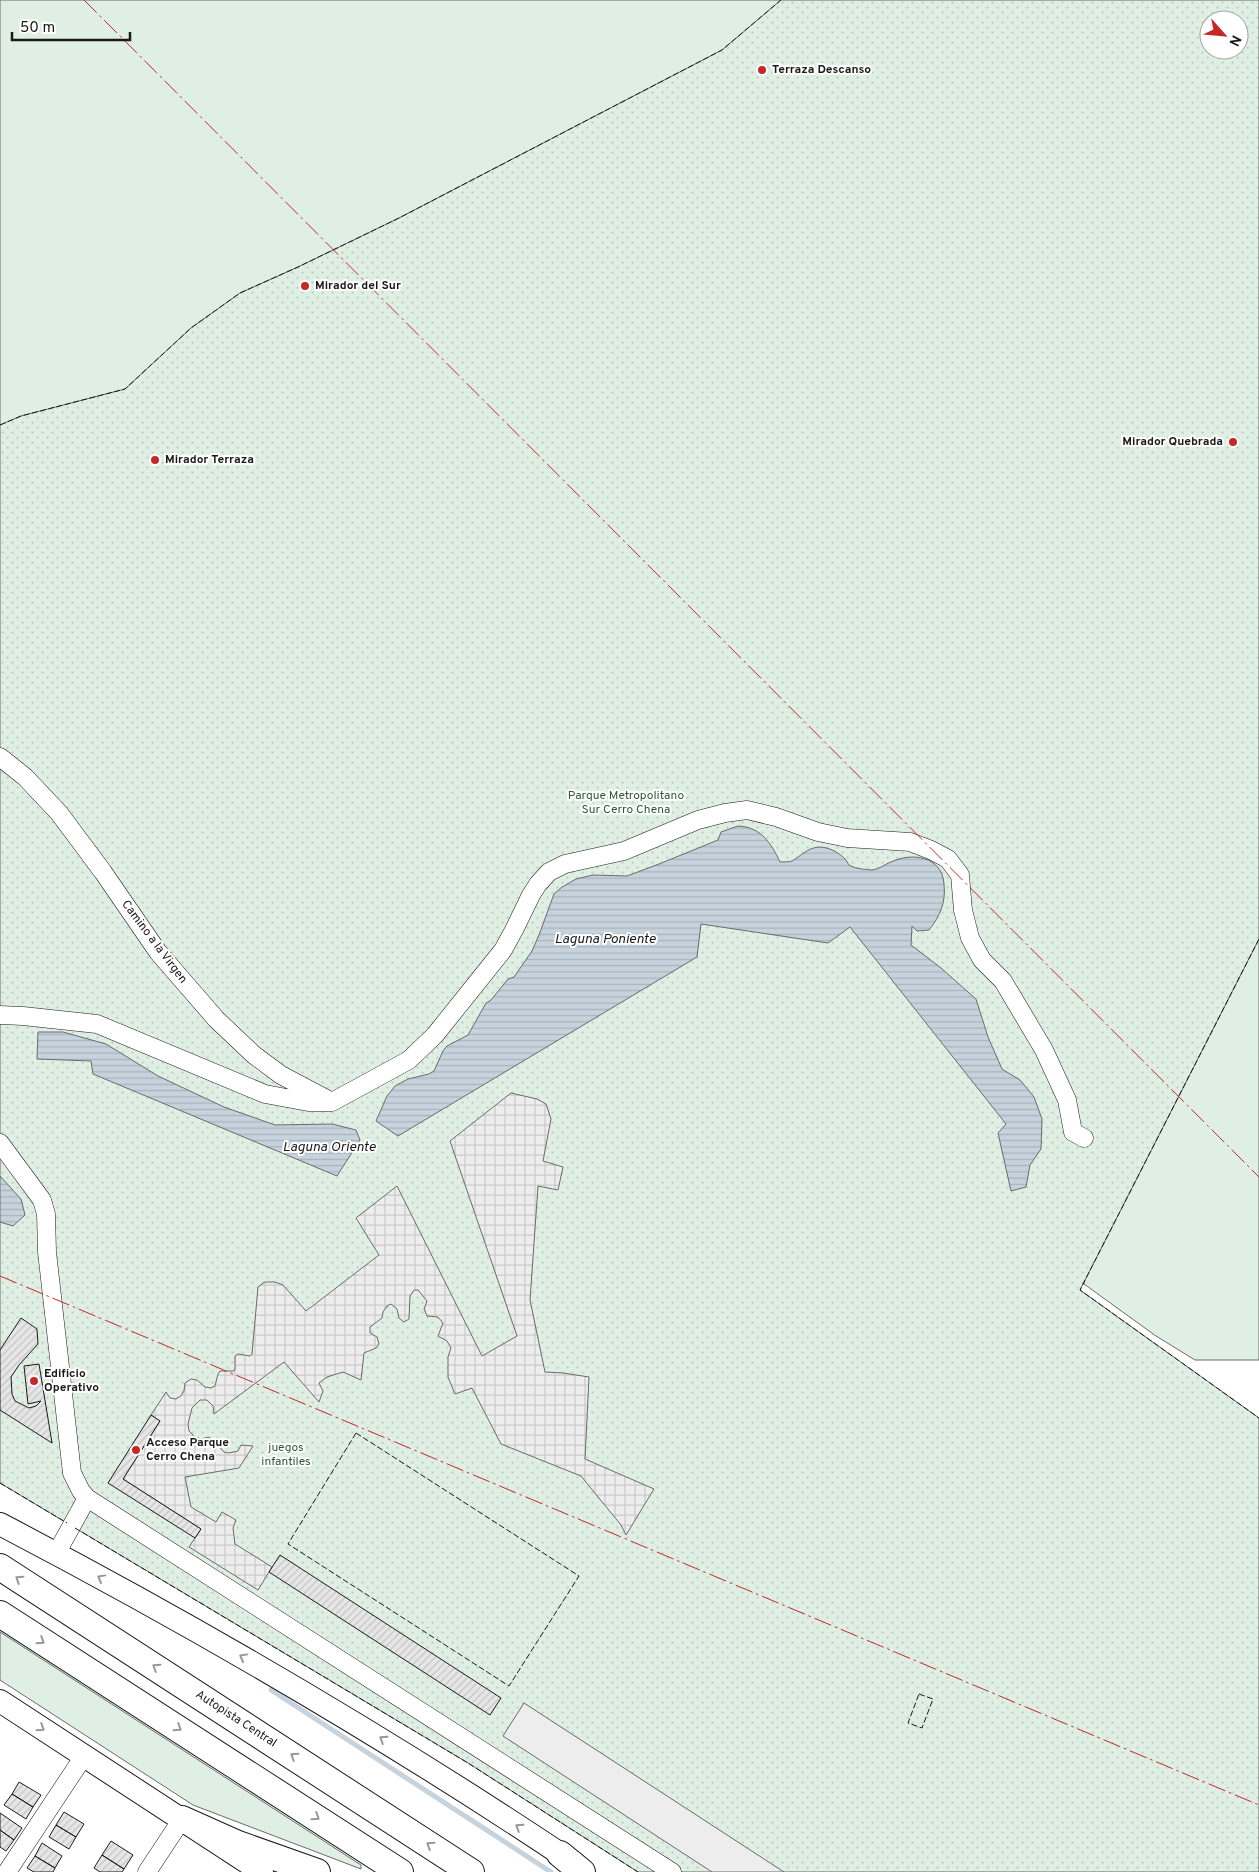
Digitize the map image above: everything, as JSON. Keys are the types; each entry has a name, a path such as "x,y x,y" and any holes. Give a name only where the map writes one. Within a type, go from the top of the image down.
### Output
{"highway":[{"name":"Autopista Central","path":"0,1567 471,1872"},
{"path":"0,1614 400,1872"},
{"path":"182,1819 247,1848 317,1872"},
{"path":"560,1854 582,1872"}],"main road":[{"path":"0,1524 348,1718 588,1872"},
{"path":"0,1702 262,1872"}],"street":[{"name":"Camino a la Virgen","path":"0,757 25,777 59,813 103,872 158,952 216,1019 254,1055 281,1075 332,1102"},
{"path":"0,1015 97,1024 265,1094 308,1102 332,1102 409,1060 435,1035 503,950 531,895 549,872 565,864 624,851 698,820 746,810 776,817 818,832 847,838 910,842 948,859 960,875 963,910 970,938 982,960 1003,981 1044,1050 1067,1100 1073,1132 1084,1138"},
{"path":"0,1143 42,1200 46,1214 47,1252 72,1473 81,1491 87,1498 672,1872"},
{"path":"56,1554 87,1498"},
{"path":"7,1872 84,1756"},
{"path":"147,1872 182,1819"}],"green space":[{"path":"0,0 1259,0 1259,1360 1195,1360 1156,1336 1084,1284 1094,1107 0,1004"},
{"name":"Parque Metropolitano Sur Cerro Chena","path":"781,0 1259,0 1259,939 1080,1290 1259,1418 1259,1872 638,1872 468,1763 0,1483 0,425 21,416 125,389 191,328 240,293 399,218 722,50"},
{"path":"0,1632 361,1865 361,1869 193,1805 0,1680"}],"shaded area":[{"path":"511,1093 537,1099 546,1104 551,1119 543,1161 563,1167 558,1190 538,1186 530,1300 545,1372 589,1377 585,1459 654,1489 626,1535 621,1525 581,1476 501,1444 472,1388 455,1394 448,1377 448,1357 451,1348 447,1341 438,1336 443,1323 438,1317 427,1316 424,1309 427,1301 418,1290 414,1290 410,1296 409,1319 404,1322 399,1318 397,1309 391,1304 383,1312 382,1318 370,1327 370,1333 377,1337 379,1344 376,1348 364,1353 361,1380 343,1372 327,1377 319,1383 323,1391 319,1402 284,1362 214,1414 213,1406 207,1400 200,1400 192,1408 188,1424 189,1431 195,1437 201,1439 209,1437 224,1452 229,1453 238,1451 241,1445 253,1446 239,1468 185,1477 191,1507 216,1522 222,1512 236,1520 233,1528 235,1544 272,1567 258,1590 189,1547 201,1529 123,1479 160,1421 151,1415 166,1392 170,1398 176,1399 184,1391 185,1383 191,1379 197,1380 205,1387 211,1388 215,1386 220,1371 234,1371 235,1356 238,1354 250,1356 252,1354 258,1287 265,1282 275,1282 283,1285 306,1311 379,1255 356,1218 397,1186 482,1356 517,1336 450,1141"},
{"path":"524,1703 784,1872 712,1872 503,1736"}],"water":[{"name":"Laguna Poniente","path":"738,826 753,829 764,837 773,848 780,862 792,861 808,851 819,847 834,851 844,857 849,865 860,869 876,869 908,857 925,859 938,867 944,884 944,897 941,909 929,930 917,931 912,926 911,945 976,999 988,1037 1002,1069 1020,1080 1034,1097 1042,1119 1041,1149 1030,1165 1026,1187 1011,1191 998,1133 1006,1124 850,927 828,943 701,924 697,957 398,1136 376,1121 387,1096 395,1086 408,1079 434,1071 447,1046 468,1035 486,1003 491,1000 508,979 514,977 532,951 554,894 562,887 576,879 593,875 627,876 718,840 721,832"},
{"name":"Laguna Oriente","path":"38,1032 63,1032 106,1044 158,1076 224,1107 275,1125 332,1124 356,1130 360,1140 337,1176 93,1074 91,1061 37,1059"},
{"path":"0,1176 21,1199 25,1215 13,1226 0,1222"}],"building":[{"name":"Edificio Operativo","path":"21,1318 37,1329 38,1344 11,1377 12,1394 15,1401 29,1408 36,1406 41,1401 28,1404 24,1366 39,1364 52,1443 0,1410 0,1350"},
{"name":"Acceso Parque Cerro Chena","path":"151,1415 160,1421 123,1479 201,1529 195,1538 108,1483"},
{"path":"280,1555 501,1698 490,1715 269,1572"},
{"path":"19,1782 41,1795 33,1807 12,1794"},
{"path":"12,1794 33,1807 26,1819 4,1805"},
{"path":"64,1812 84,1824 76,1837 56,1825"},
{"path":"0,1813 22,1828 14,1840 0,1830"},
{"path":"56,1825 76,1837 69,1849 49,1837"},
{"path":"0,1830 14,1840 6,1851 0,1847"},
{"path":"111,1841 133,1855 124,1869 102,1855"},
{"path":"42,1843 62,1856 55,1868 35,1856"},
{"path":"102,1855 124,1869 122,1872 100,1872 94,1868"},
{"path":"35,1856 55,1868 53,1872 34,1872 27,1868"}],"waterway":[{"path":"271,1690 551,1872"}],"fence":[{"path":"0,425 21,416 125,389 191,328 240,293 399,218 722,50 781,0"},
{"path":"1259,939 1080,1290 1259,1418"},
{"path":"356,1433 579,1576 509,1686 288,1544 356,1433"},
{"path":"0,1483 67,1523"},
{"path":"75,1528 468,1763 638,1872"},
{"path":"919,1694 933,1699 922,1728 908,1723 919,1694"}],"power":[{"path":"84,0 1259,1177"},
{"path":"0,1276 1259,1805"}],"place":[{"name":"Terraza Descanso","path":"762,70"},
{"name":"Mirador del Sur","path":"305,286"},
{"name":"Mirador Quebrada","path":"1233,442"},
{"name":"Mirador Terraza","path":"155,460"},
{"name":"Edificio Operativo","path":"34,1381"},
{"name":"Acceso Parque Cerro Chena","path":"136,1450"}],"park label":[{"name":"juegos infantiles","path":"286,1455"}]}
